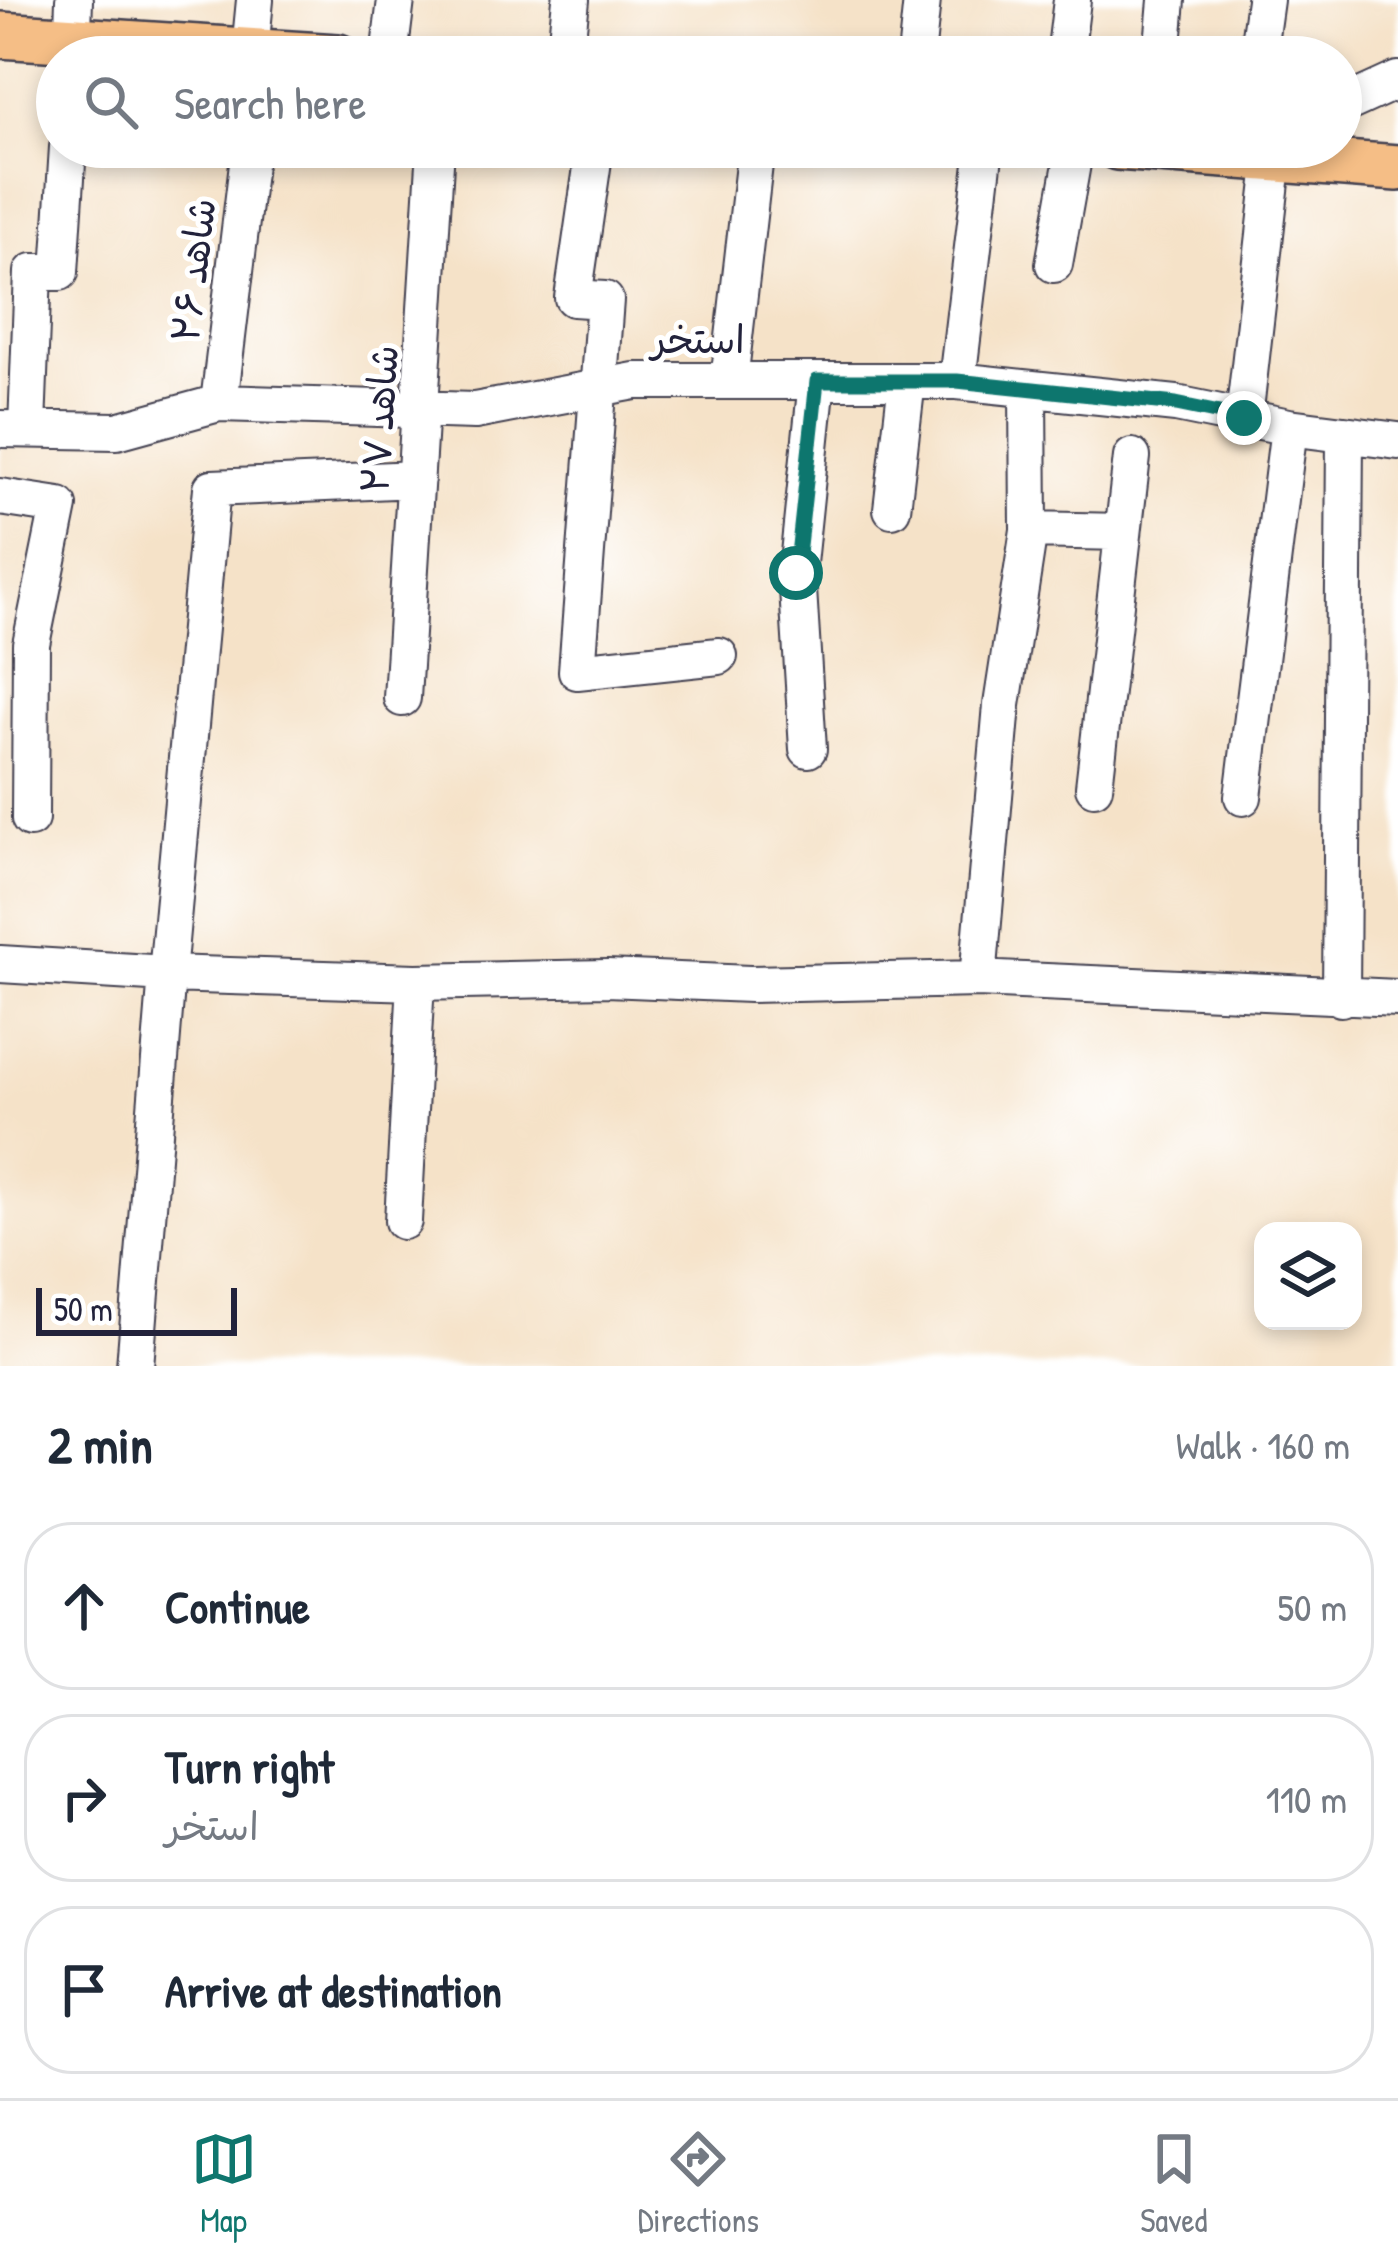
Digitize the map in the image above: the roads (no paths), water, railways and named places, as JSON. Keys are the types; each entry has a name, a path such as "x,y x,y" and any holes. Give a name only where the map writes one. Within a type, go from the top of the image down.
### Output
{"main road":[{"path":"0,35 36,38"},
{"path":"0,64 36,52"},
{"path":"1362,141 1398,145"},
{"path":"1362,164 1398,168"}],"street":[{"path":"251,36 255,0"},
{"path":"392,36 396,0"},
{"path":"567,36 571,0"},
{"path":"918,36 922,0"},
{"path":"1068,36 1072,0"},
{"path":"1164,36 1167,0"},
{"path":"1260,36 1265,0"},
{"path":"1362,96 1398,80"},
{"path":"14,428 33,272 60,272 67,168"},
{"name":"شاهد ۲۶","path":"219,403 247,168"},
{"name":"شاهد ۲۷","path":"402,698 435,168"},
{"path":"592,168 573,298 605,300 577,671 719,656"},
{"path":"729,381 754,168"},
{"path":"957,381 982,168"},
{"path":"1054,264 1071,168"},
{"path":"1244,418 1258,168"},
{"name":"استخر","path":"14,428 117,431 219,403 475,411 635,381 957,381 1176,404 1289,427 1398,441"},
{"path":"808,749 796,573 817,381"},
{"path":"892,509 907,381"},
{"path":"978,979 1002,706 1029,530 1028,388"},
{"path":"1243,797 1289,427"},
{"path":"1341,998 1345,434"},
{"path":"1094,788 1132,457"},
{"path":"135,1366 212,488 416,479"},
{"path":"0,497 59,506 31,644 30,819"},
{"path":"1029,530 1123,532"},
{"path":"0,964 416,982 607,977 750,984 978,979 1398,998"},
{"path":"403,1221 416,982"}]}
